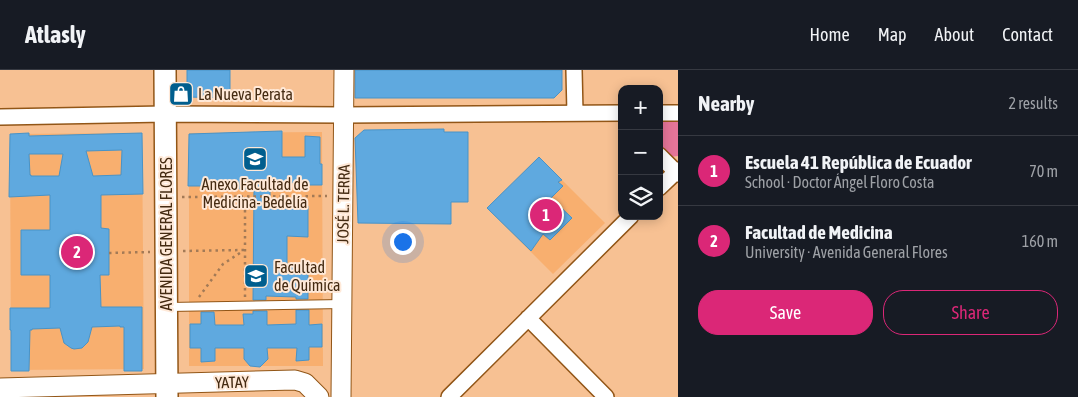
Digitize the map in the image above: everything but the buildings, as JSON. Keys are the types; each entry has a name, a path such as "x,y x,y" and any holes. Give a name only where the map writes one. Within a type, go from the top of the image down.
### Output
{"main road":[{"name":"AVENIDA GENERAL FLORES","path":"165,70 167,391"}],"street":[{"name":"JOSÉ L. TERRA","path":"342,397 344,70"},
{"path":"574,70 575,112"},
{"path":"0,116 575,112 618,114"},
{"path":"663,113 678,113"},
{"path":"663,159 677,172 663,184"},
{"path":"449,397 627,220"},
{"path":"528,318 606,397"},
{"name":"YATAY","path":"0,388 167,391 295,380 305,383 315,392"}],"lane":[{"path":"167,307 342,304"}],"path":[{"path":"166,198 343,196"},
{"path":"245,197 245,306"},
{"path":"193,306 223,264 244,250"}],"shaded area":[{"path":"663,122 678,122 678,156 670,157 663,150"},
{"name":"Facultad de Química","path":"322,132 323,366 189,366 189,133"},
{"path":"142,133 144,369 11,370 10,134"},
{"path":"539,157 605,223 553,274 487,208"}],"place":[{"name":"La Nueva Perata","path":"181,94"},
{"name":"Anexo Facultad de Medicina- Bedelía","path":"255,159"},
{"name":"Escuela 41 República de Ecuador","path":"546,215"},
{"name":"Facultad de Medicina","path":"77,252"},
{"name":"Facultad de Química","path":"256,276"}]}
